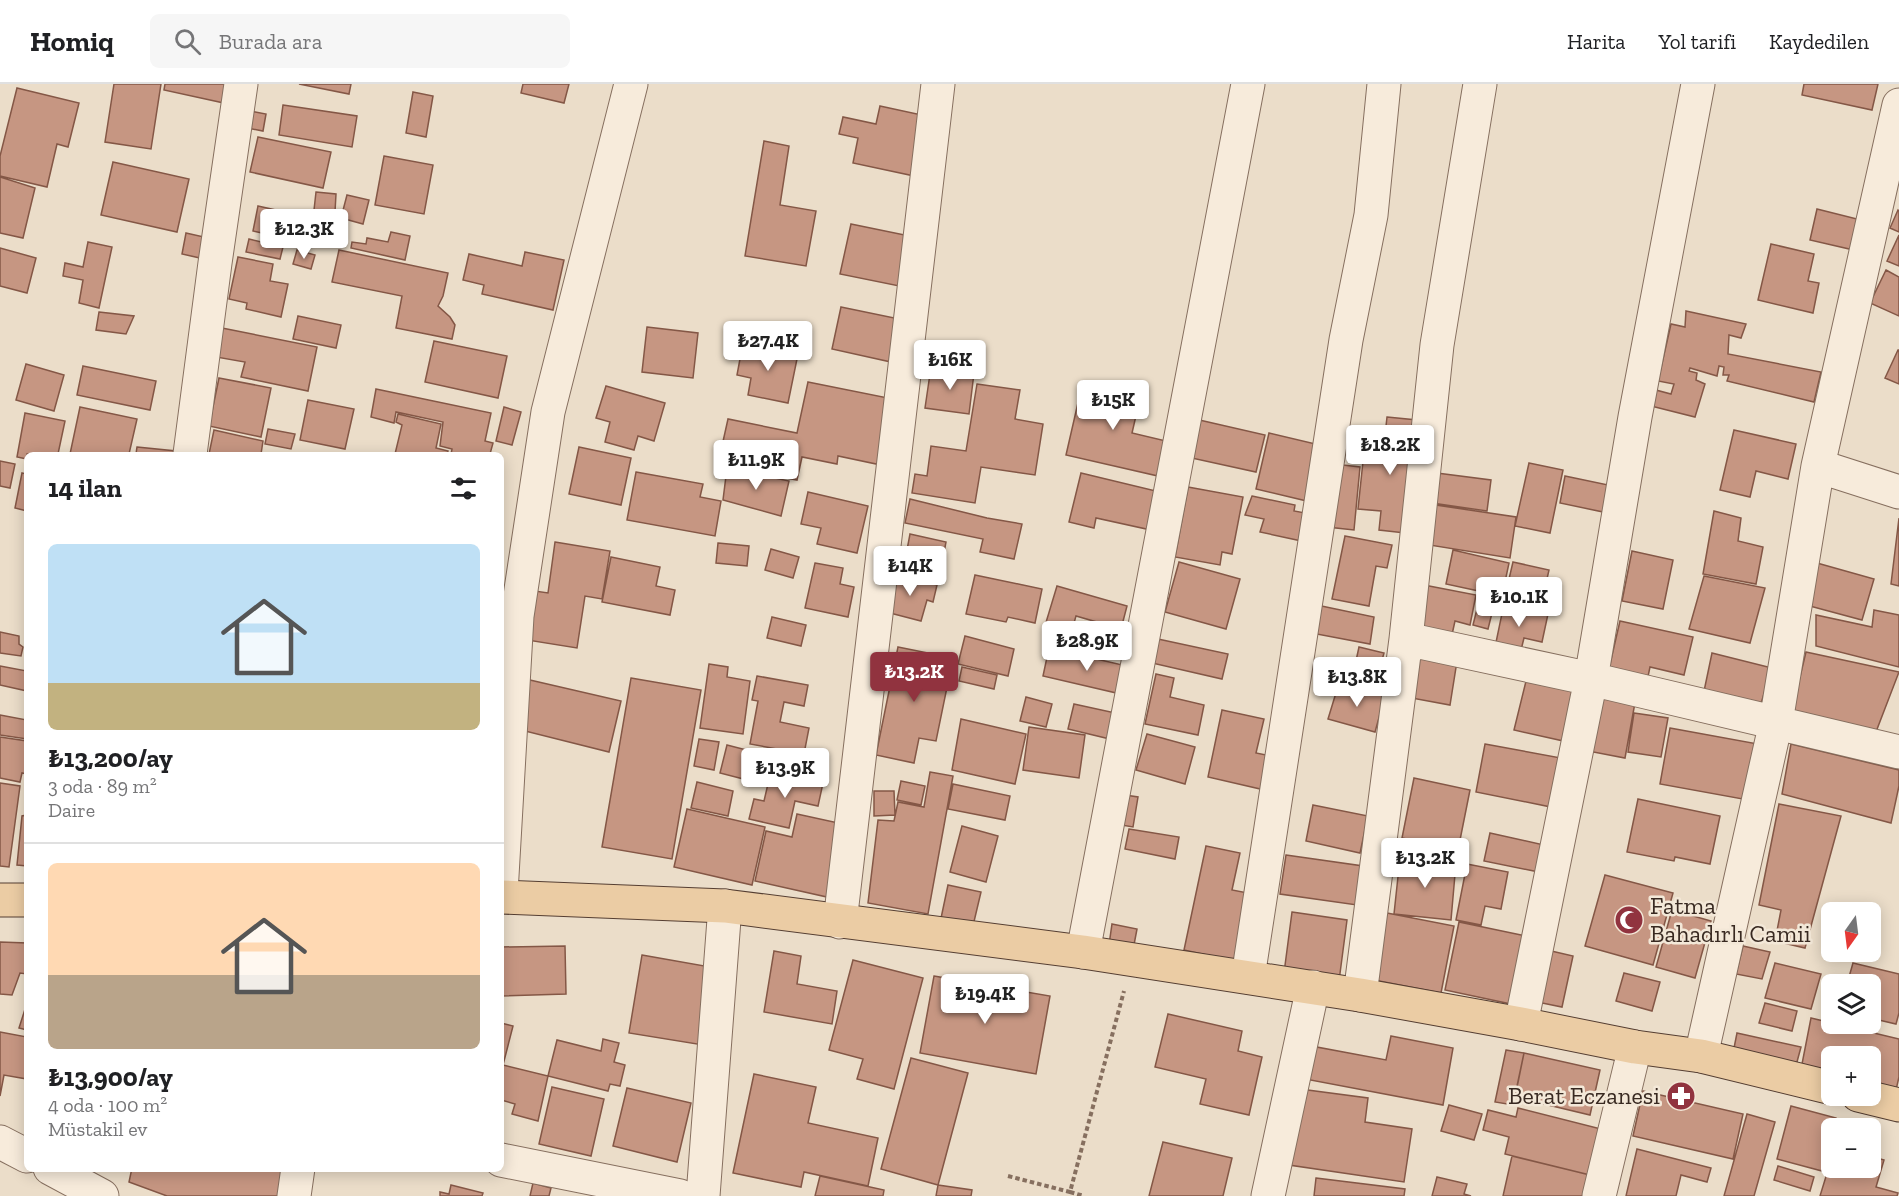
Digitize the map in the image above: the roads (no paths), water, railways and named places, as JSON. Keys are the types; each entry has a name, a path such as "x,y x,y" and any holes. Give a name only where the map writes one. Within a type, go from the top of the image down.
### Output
{"main road":[{"path":"504,895 725,906 1083,952 1360,994 1635,1047 1701,1056 1821,1085"},
{"path":"0,900 24,900"},
{"path":"1881,1101 1899,1106"}],"street":[{"path":"190,452 216,252 241,84"},
{"path":"504,843 517,616 548,412 631,84"},
{"path":"840,922 939,84"},
{"path":"1083,952 1248,84"},
{"path":"1248,977 1346,340 1371,215 1384,84"},
{"path":"1360,994 1406,639 1437,345 1479,84"},
{"path":"1521,1024 1591,679 1635,417 1698,84"},
{"path":"1701,1056 1776,722 1818,466 1899,105"},
{"path":"1818,466 1899,492"},
{"path":"1406,639 1591,679 1899,752"},
{"path":"703,1196 725,906"},
{"path":"1268,1196 1313,987"},
{"path":"1599,1196 1635,1047"},
{"path":"0,1142 24,1154"},
{"path":"504,1161 681,1196"},
{"path":"57,1172 102,1196"},
{"path":"294,1196 297,1172"}],"place":[{"name":"Fatma Bahadırlı Camii","path":"1629,920"},
{"name":"Berat Eczanesi","path":"1681,1096"}]}
